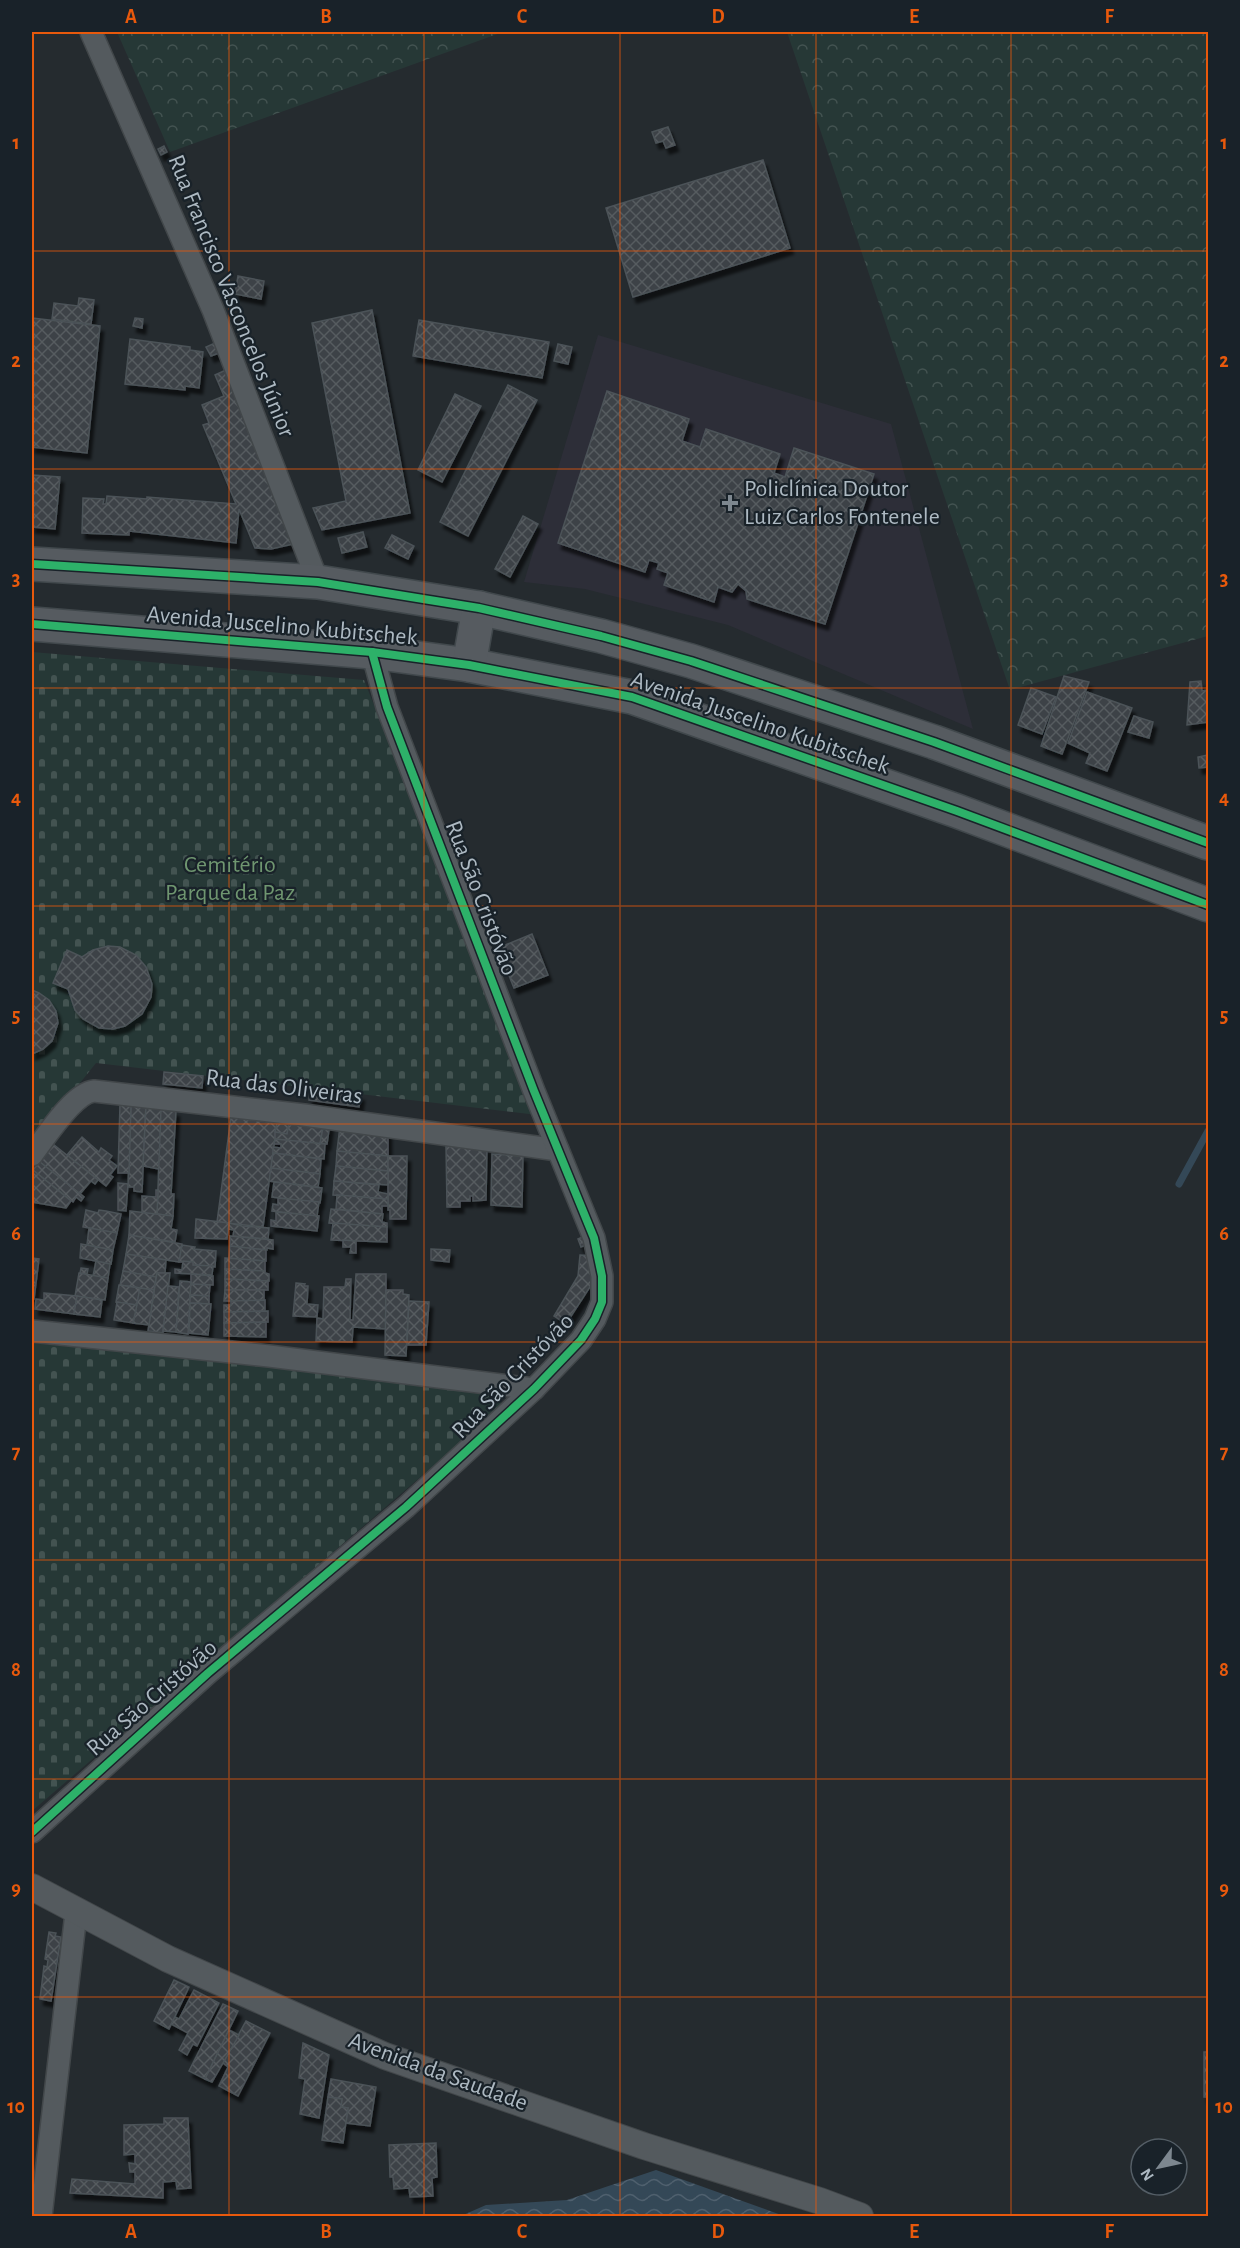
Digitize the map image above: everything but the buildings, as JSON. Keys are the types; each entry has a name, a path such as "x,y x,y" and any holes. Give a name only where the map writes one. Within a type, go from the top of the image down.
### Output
{"main road":[{"name":"Avenida Juscelino Kubitschek","path":"32,564 318,582 479,608 601,636 691,661 971,754 1209,843"},
{"path":"469,665 479,608"},
{"name":"Avenida Juscelino Kubitschek","path":"32,624 372,652 469,665 632,698 957,811 1209,905"}],"street":[{"name":"Rua Francisco Vasconcelos Júnior","path":"91,32 213,310 318,582"},
{"name":"Rua São Cristóvão","path":"32,1832 208,1673 406,1507 534,1389 581,1340 595,1319 602,1302 602,1276 594,1238 534,1091 387,707 372,652"},
{"name":"Rua das Oliveiras","path":"32,1155 78,1099 86,1092 94,1091 293,1113 558,1150"},
{"path":"32,1330 269,1356 534,1389"},
{"name":"Avenida da Saudade","path":"32,1887 76,1913 168,1959 385,2056 644,2146 820,2201 860,2217"},
{"path":"41,2217 76,1913"}],"shaded area":[{"name":"Policlínica Doutor Luiz Carlos Fontenele","path":"598,335 891,424 973,729 728,625 585,589 524,582"}],"green space":[{"path":"117,32 503,32 170,152"},
{"path":"787,32 1208,32 1208,636 1010,690"},
{"name":"Cemitério Parque da Paz","path":"32,652 364,680 538,1115 96,1063 32,1143"},
{"path":"32,1343 496,1389 502,1407 32,1811"}],"water":[{"path":"656,2170 784,2216 461,2216 486,2205 567,2200"}],"waterway":[{"path":"1179,1184 1208,1131"}],"cycle path":[{"path":"32,564 318,582 479,608 601,636 691,661 934,742 1208,843"},
{"path":"32,624 372,652 469,665 632,697 957,811 1208,905"},
{"path":"32,1832 208,1673 406,1507 534,1389 581,1340 595,1319 602,1302 602,1276 594,1238 534,1091 387,707 372,652"}],"place":[{"name":"Policlínica Doutor Luiz Carlos Fontenele","path":"730,503"}]}
